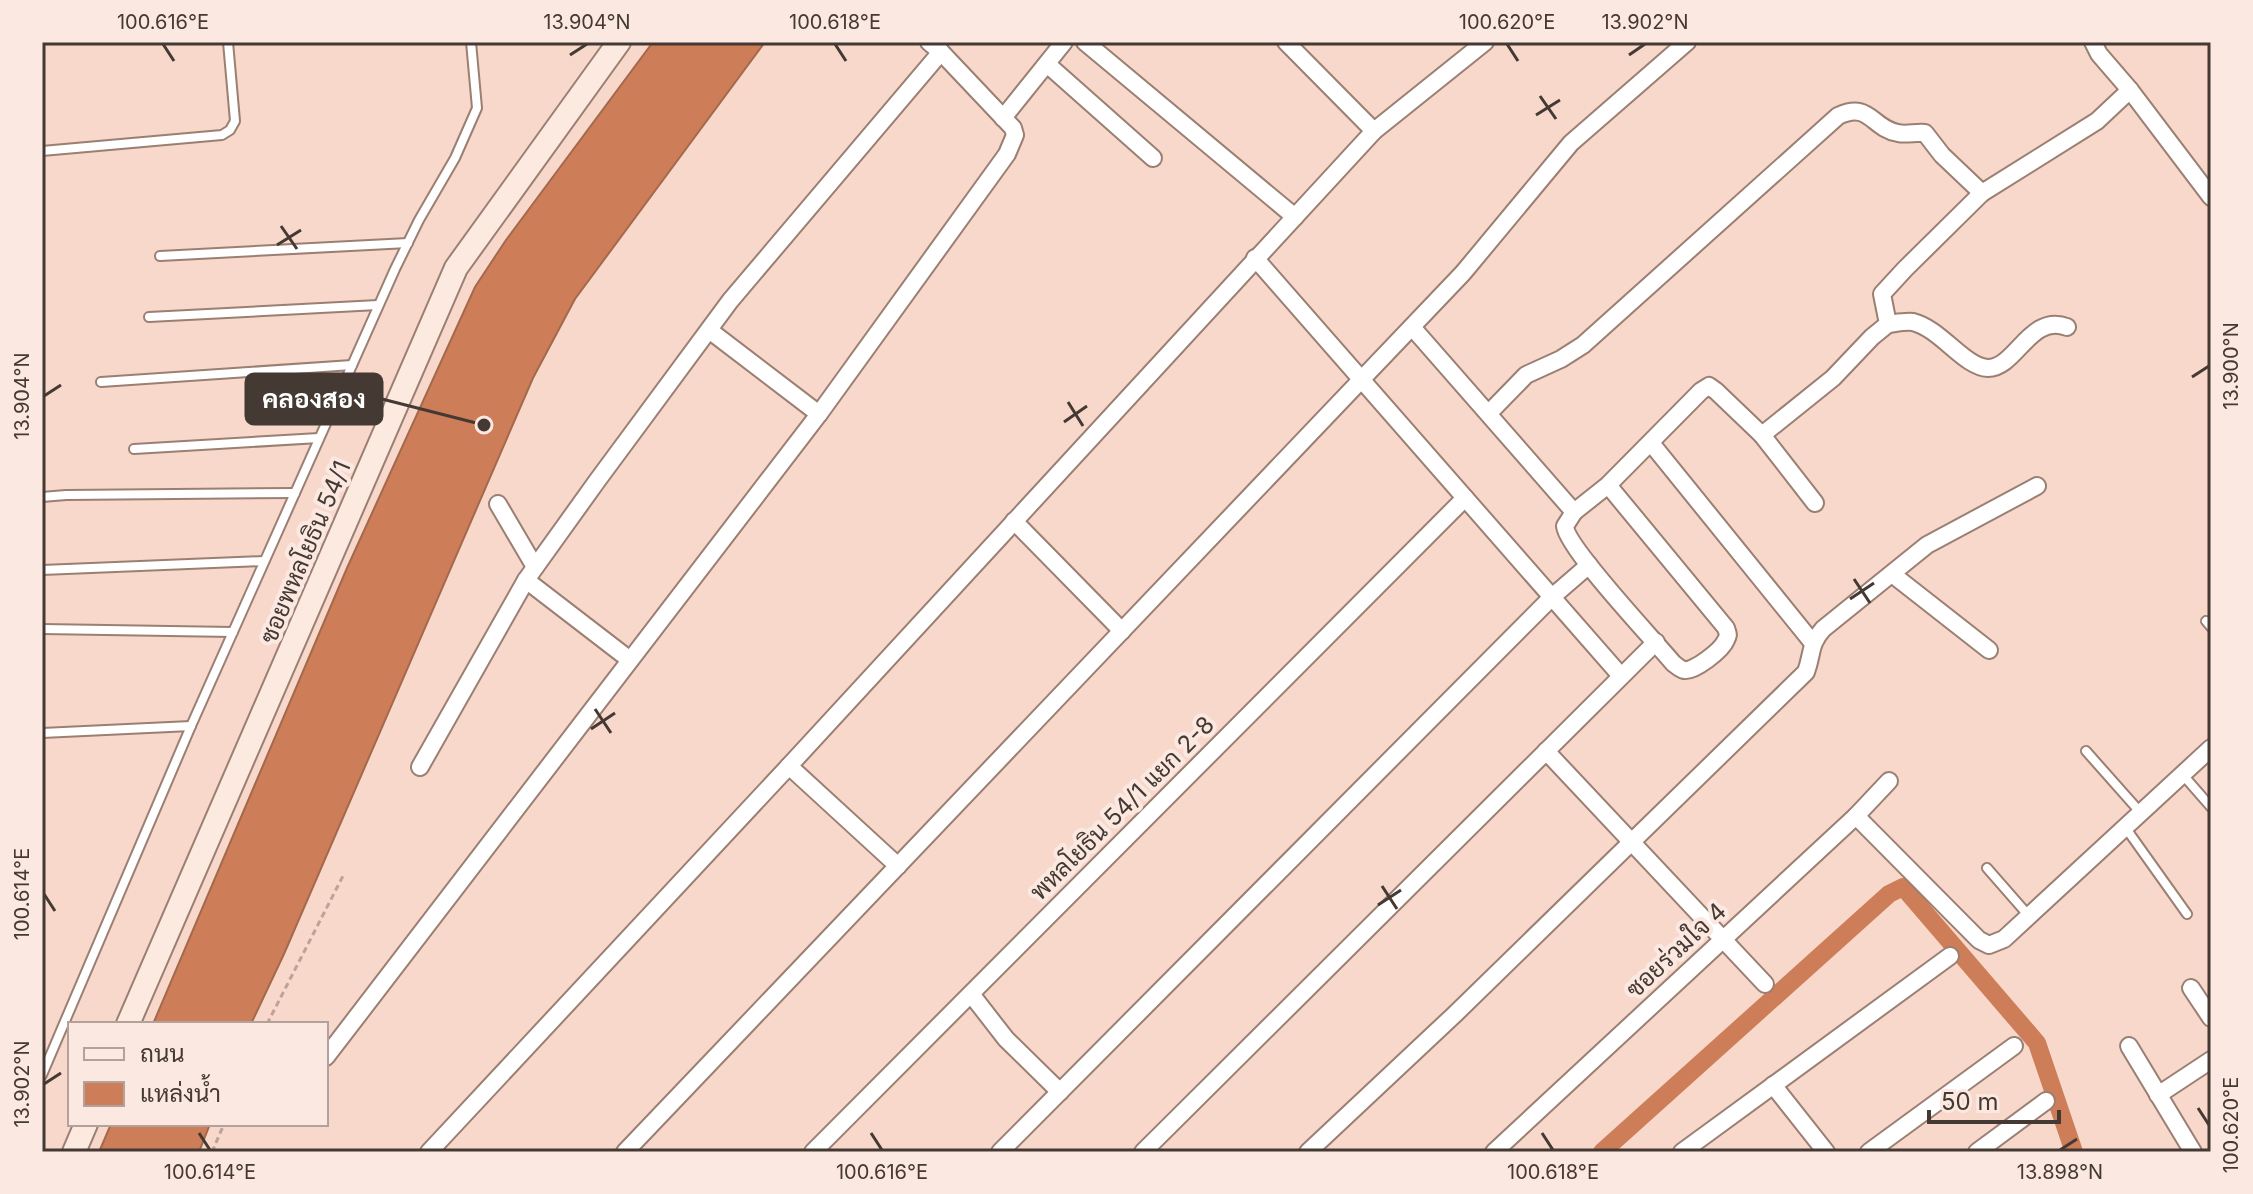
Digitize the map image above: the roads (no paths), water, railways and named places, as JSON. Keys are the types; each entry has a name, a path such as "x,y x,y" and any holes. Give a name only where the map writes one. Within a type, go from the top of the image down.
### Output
{"street":[{"name":"ซอยพหลโยธิน 54/1","path":"129,1022 456,268 619,42"},
{"path":"1003,118 1064,42"},
{"path":"1085,42 1295,217"},
{"path":"1286,42 1374,131"},
{"path":"429,1152 1374,131 1485,42"},
{"path":"625,1152 1463,273 1571,143 1687,42"},
{"path":"2093,42 2099,54 2211,197"},
{"path":"328,1054 819,414 1007,154 1015,135 1013,128 935,47 740,289 530,573 420,767"},
{"path":"1047,64 1153,158"},
{"path":"1888,324 1882,294 1982,193 2097,121 2130,90"},
{"path":"1489,413 1526,375 1583,345 1838,116 1849,110 1862,111 1897,133 1925,133 1942,155 1982,193"},
{"path":"1255,258 1621,676"},
{"path":"1762,435 1833,378 1888,324 1912,322 1936,332 1972,363 1985,368 2003,361 2046,325 2057,323 2067,327"},
{"path":"1412,327 1574,512"},
{"path":"709,330 819,414"},
{"path":"1608,485 1723,623 1728,634 1723,646 1700,665 1687,671 1673,663 1589,565 1565,532 1565,526 1574,512 1608,485 1709,386 1762,435 1815,503"},
{"path":"1651,443 1812,642"},
{"path":"1308,1152 1453,1016 1806,672 1812,642 1823,629 1927,545 2037,486"},
{"name":"พหลโยธิน 54/1 แยก 2-8","path":"813,1152 1465,498"},
{"path":"498,504 530,573 630,660"},
{"path":"1014,521 1122,631"},
{"path":"1000,1152 1552,597 1589,565"},
{"path":"1892,574 1989,650"},
{"path":"1143,1152 1656,642"},
{"path":"1856,816 1979,940 1989,945 2004,939 2211,748"},
{"path":"1546,751 1765,984"},
{"path":"789,766 898,866"},
{"name":"ซอยร่วมใจ 4","path":"1494,1152 1856,816 1889,781"},
{"path":"1682,1152 1950,956"},
{"path":"2191,988 2211,1018"},
{"path":"971,994 1006,1039 1060,1092"},
{"path":"1869,1152 2014,1046"},
{"path":"2129,1046 2193,1152"},
{"path":"2158,1095 2211,1060"},
{"path":"1773,1085 1826,1152"},
{"path":"1977,1152 2046,1101"},
{"path":"74,1152 85,1126"}],"lane":[{"path":"42,151 222,135 230,130 235,121 228,42"},
{"path":"42,1075 191,726 378,305 455,158 477,108 471,42"},
{"path":"160,256 408,243"},
{"path":"149,317 378,305"},
{"path":"101,382 352,365"},
{"path":"134,449 319,438"},
{"path":"42,497 295,493"},
{"path":"42,570 264,561"},
{"path":"42,629 233,632"},
{"path":"42,733 191,726"},
{"path":"2086,751 2141,813"},
{"path":"2183,774 2211,807"},
{"path":"2125,827 2187,914"},
{"path":"1987,868 2029,916"}],"water":[{"path":"653,42 765,42 575,299 533,378 252,1022 154,1022 347,568 475,287 506,240"},
{"path":"110,1126 209,1126 199,1152 99,1152"}],"waterway":[{"path":"1602,1152 1889,894 1903,887 2037,1043 2074,1152"}],"place":[{"name":"คลองสอง","path":"484,425"}]}
